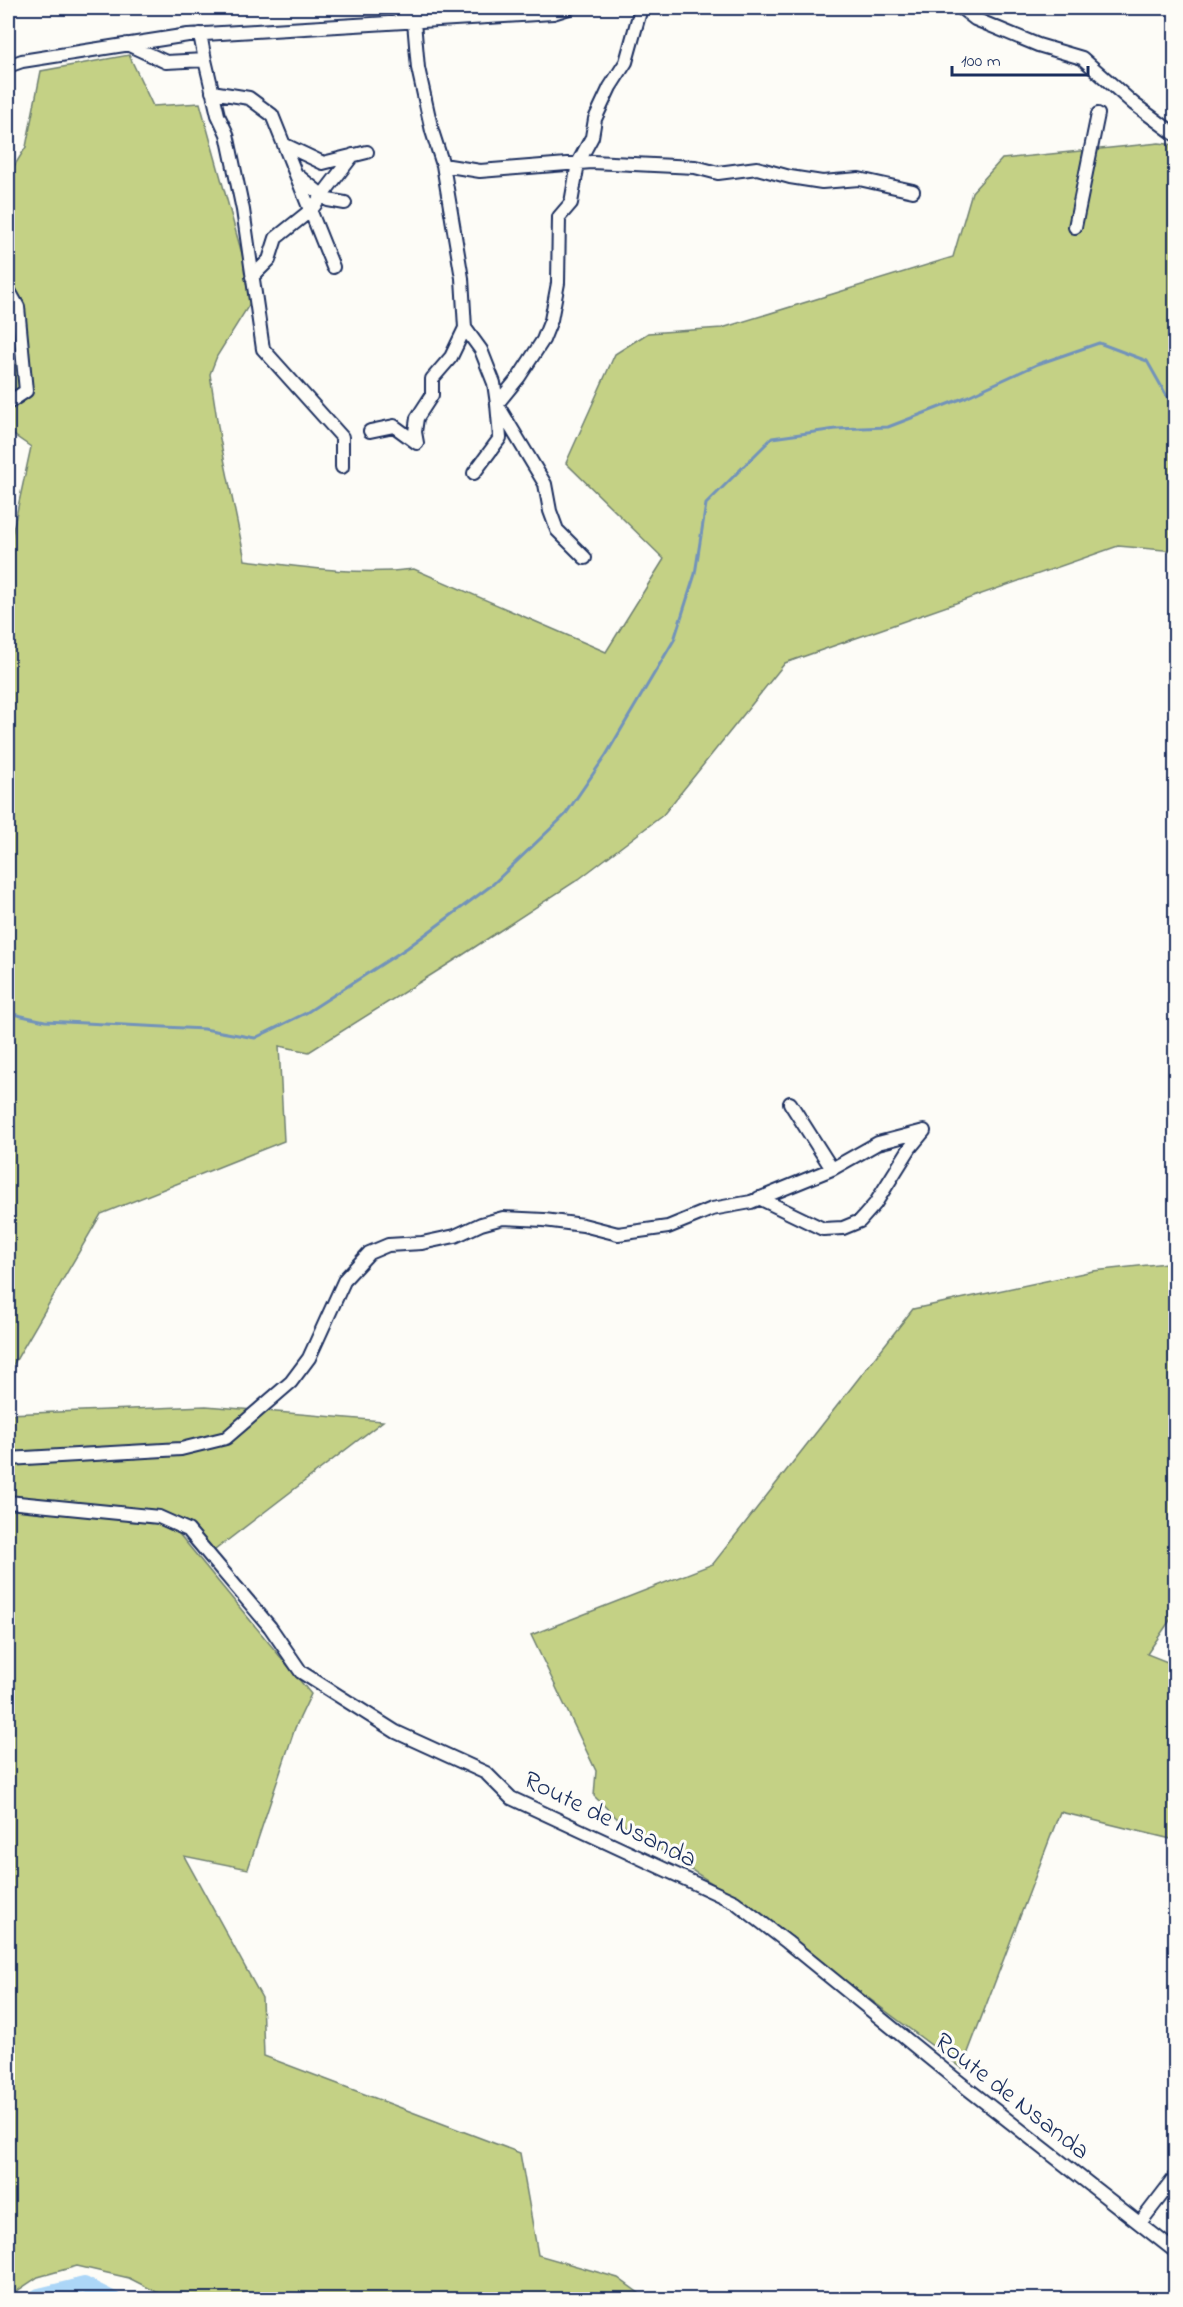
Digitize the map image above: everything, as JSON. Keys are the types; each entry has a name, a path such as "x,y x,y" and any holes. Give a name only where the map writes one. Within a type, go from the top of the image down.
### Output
{"street":[{"path":"392,8 414,22"},
{"path":"370,430 394,426 417,443 415,432 417,418 432,396 432,379 451,357 465,328 462,278 443,165 432,131 418,68 414,22 424,8"},
{"path":"8,66 22,61 200,34 553,13 569,8"},
{"path":"497,404 519,377 543,340 551,320 558,283 559,217 571,203 578,163 592,137 595,119 610,87 626,62 641,8"},
{"path":"961,8 975,19 1038,45 1082,58 1134,104 1176,135"},
{"path":"200,34 212,92 218,115 227,134 241,199 263,349 342,437 342,467"},
{"path":"126,44 166,62 205,60"},
{"path":"212,92 249,98 272,115 333,267"},
{"path":"1075,227 1098,114"},
{"path":"285,146 323,163 367,152"},
{"path":"252,277 269,260 276,238 311,210 353,155"},
{"path":"443,165 480,171 592,162 696,167 718,173 757,168 790,177 822,182 859,179 913,191"},
{"path":"296,174 328,200 345,203"},
{"path":"8,289 18,307 26,391 8,403"},
{"path":"465,328 481,350 494,383 500,438 474,473"},
{"path":"497,404 545,484 550,511 557,530 585,558"},
{"path":"790,1103 832,1169"},
{"path":"8,1459 181,1449 226,1438 291,1382 309,1358 345,1279 369,1253 388,1245 422,1243 455,1236 481,1224 503,1218 583,1225 618,1234 668,1227 712,1209 751,1202 759,1198 832,1169 878,1143 924,1131 860,1221 843,1228 823,1229 759,1198"},
{"name":"Route de Nsanda","path":"8,1502 159,1517 188,1530 270,1627 301,1672 396,1732 486,1773 511,1798 735,1902 1176,2252"},
{"path":"1140,2223 1176,2176"}],"green space":[{"path":"129,55 153,106 200,103 254,297 217,356 210,374 220,439 245,560 350,571 414,569 606,652 664,559 566,463 615,354 648,333 722,328 953,257 972,192 1002,159 1159,143 1175,145 1175,551 1118,546 785,663 663,815 579,879 309,1052 279,1046 284,1141 101,1214 8,1374 8,553 31,447 8,431 8,176 26,147 41,71"},
{"path":"1175,1262 1175,1613 1147,1654 1175,1665 1175,1840 1060,1812 962,2068 729,1894 628,1829 594,1796 596,1771 531,1635 713,1564 913,1309 1093,1271"},
{"path":"206,1406 383,1421 211,1553 191,1527 8,1497 8,1414"},
{"path":"8,1507 170,1523 311,1694 295,1728 248,1869 184,1856 262,1998 264,2056 520,2153 538,2255 618,2278 647,2299 170,2299 129,2278 77,2266 38,2277 8,2297"}],"waterway":[{"path":"8,1013 45,1021 204,1029 255,1038 306,1013 407,948 492,885 565,815 606,755 674,640 695,574 706,504 772,438 836,429 888,427 966,397 1038,364 1099,343 1147,361 1168,398 1176,401"},
{"path":"32,2300 39,2296 84,2285 114,2300"}]}
